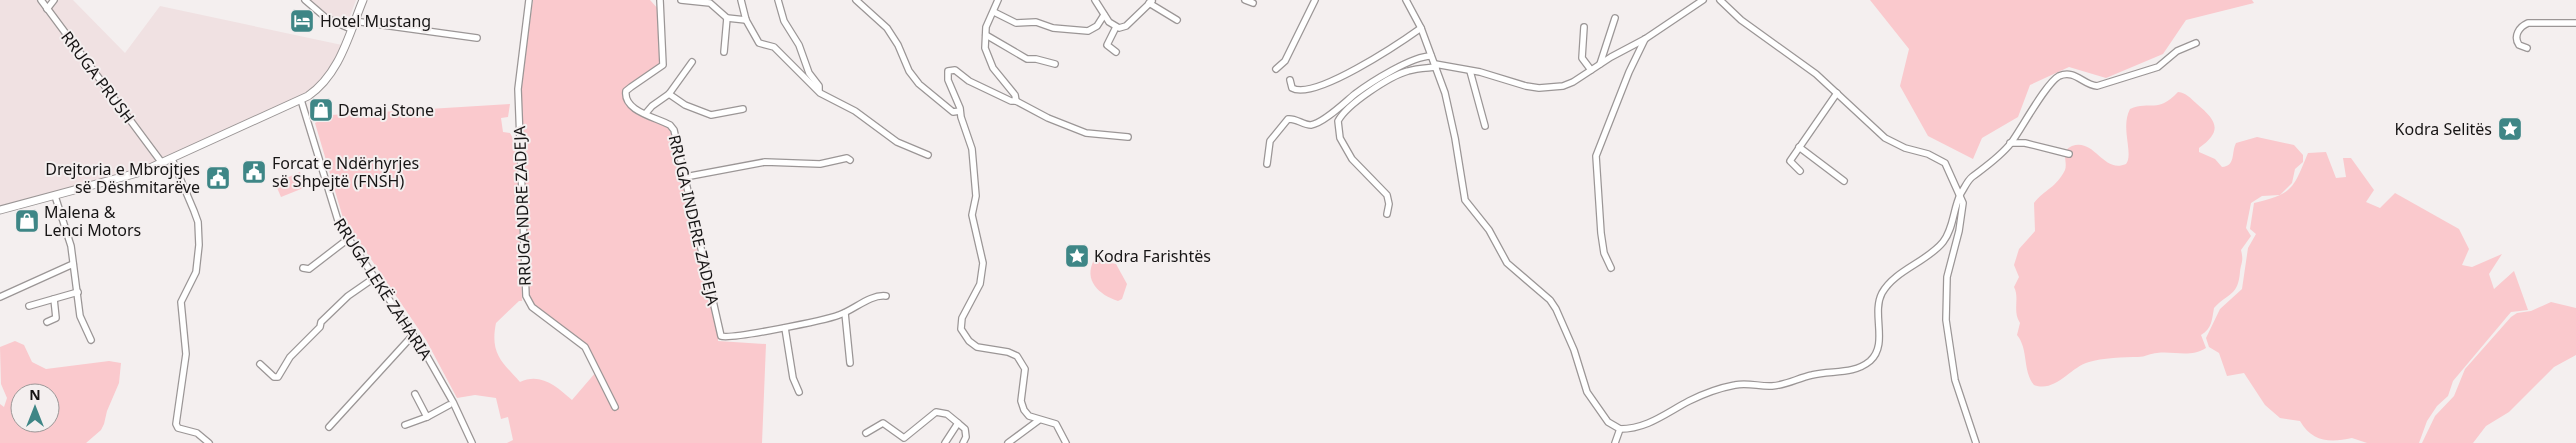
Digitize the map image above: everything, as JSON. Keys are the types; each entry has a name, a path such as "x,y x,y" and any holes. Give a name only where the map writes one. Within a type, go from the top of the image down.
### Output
{"main road":[{"path":"0,210 122,179 162,164 301,100 317,90 331,74 363,0"}],"street":[{"name":"RRUGA PRUSH","path":"40,0 162,164"},
{"path":"47,9 54,0"},
{"path":"305,0 326,18 351,30"},
{"name":"RRUGA NDRE ZADEJA","path":"529,0 518,89 526,294 532,307 585,347 615,407"},
{"name":"RRUGA INDERE ZADEJA","path":"660,0 663,65 630,87 626,91 625,96 630,106 672,127 721,336 725,338 784,328"},
{"path":"681,0 710,3 727,18 746,20"},
{"path":"741,0 746,20 759,44 774,47 812,87 854,111 897,142 928,155"},
{"path":"778,0 784,21 799,45 809,73 819,86 819,90"},
{"path":"856,0 887,28 898,45 909,71 919,84 953,112 960,111"},
{"path":"998,0 994,12 988,21 986,35 987,56 993,68 1016,96 1016,101"},
{"path":"1095,0 1116,28"},
{"path":"1245,0 1253,3"},
{"path":"1276,69 1285,61 1315,0"},
{"path":"1406,0 1436,66 1445,93 1455,138 1465,200 1489,230 1507,264 1550,300 1556,309 1574,350 1587,392 1608,422 1620,429 1644,425 1691,400 1728,387 1755,383 1770,386 1783,384 1809,375 1848,371 1872,360 1879,347 1878,307 1883,292 1893,281 1943,243 1960,196 1971,178 1984,170 2010,143 2037,105 2047,87 2060,76 2072,74 2098,86 2158,66 2177,51 2196,43"},
{"path":"1387,214 1389,204 1387,195 1352,159 1340,138 1338,121 1356,102 1395,76 1415,69 1436,66 1470,70 1539,88 1568,84 1645,40 1702,0"},
{"path":"1720,0 1741,20 1794,56 1893,144 1928,154 1945,164 1963,203 1947,277 1946,320 1955,380 1976,443"},
{"path":"1116,28 1126,26 1151,2 1177,20"},
{"path":"994,12 1016,23 1036,22 1053,28 1088,31 1097,26 1104,14"},
{"path":"724,52 727,18"},
{"path":"1600,64 1615,18"},
{"path":"354,21 477,38"},
{"path":"2527,48 2518,45 2516,41 2518,31 2522,25 2528,23 2576,22"},
{"path":"1584,27 1582,58 1591,70"},
{"path":"1116,28 1107,45 1116,52"},
{"path":"1290,80 1292,88 1297,90 1318,87 1382,53 1420,28"},
{"path":"986,35 1027,59 1036,59 1055,64"},
{"path":"1611,268 1604,253 1601,233 1596,156 1629,72 1645,40"},
{"path":"1267,164 1270,141 1288,119 1314,124 1340,109 1362,90 1398,67 1419,58 1431,56"},
{"path":"646,113 652,106 669,94 692,62"},
{"path":"1066,443 1056,424 1029,416 1021,406 1025,369 1018,356 978,346 969,341 961,329 962,318 980,284 983,263 972,215 976,196 972,149 960,108 947,76 950,70 981,88 1011,101 1016,101 1048,118 1086,133 1128,137"},
{"path":"1470,70 1485,126"},
{"path":"1800,171 1790,160 1837,93"},
{"path":"669,94 686,105 711,115 743,110"},
{"name":"RRUGA LEKË ZAHARIA","path":"301,100 336,218 348,239 413,335 451,398 472,443"},
{"path":"2010,143 2025,143 2069,154"},
{"path":"1798,147 1844,180"},
{"path":"685,177 765,162 811,164 847,158 850,160"},
{"path":"172,159 198,222 199,245 196,272 181,302 186,354 176,424 178,428 197,433 209,443"},
{"path":"55,196 71,246 81,319 91,340"},
{"path":"303,268 309,269 348,239"},
{"path":"0,297 73,264"},
{"path":"260,364 274,377 278,377 290,357 320,326 321,322 348,296 374,278"},
{"path":"29,306 78,292"},
{"path":"799,392 793,378 784,328 845,313 877,297 886,296"},
{"path":"47,322 56,318 54,299"},
{"path":"845,313 850,363"},
{"path":"329,427 413,335"},
{"path":"415,394 427,416"},
{"path":"405,425 449,405"},
{"path":"866,433 884,424 900,440 936,412 947,414 965,429 966,437 963,443"},
{"path":"1008,443 1039,420"},
{"path":"945,443 958,423"},
{"path":"1615,443 1620,429"}],"shaded area":[{"path":"0,0 46,0 52,8 59,0 73,0 125,53 160,6 342,45 327,73 315,86 301,96 165,159 124,174 0,208"},
{"path":"310,0 356,0 347,24 329,16"},
{"path":"533,0 650,0 659,10 661,65 625,89 623,99 631,109 671,127 718,327 718,341 766,344 762,443 507,443 513,440 508,417 501,419 496,398 475,395 457,398 426,340 343,218 315,123 331,115 510,104 508,117 501,118 503,132 510,133 517,146 522,301 519,301 496,323 496,349 502,362 520,382 535,379 548,382 572,400 596,372 615,402 588,346 533,304 527,289 521,86"},
{"path":"1870,0 2252,0 2254,3 2186,20 2163,54 2106,78 2069,67 2030,85 2018,117 1982,138 1973,159 1928,136 1900,86 1909,49"},
{"path":"2178,92 2188,96 2213,121 2214,131 2212,136 2199,148 2199,152 2215,159 2222,167 2231,162 2236,143 2257,137 2294,145 2303,155 2303,162 2295,169 2292,183 2280,195 2262,196 2251,203 2246,228 2251,236 2241,250 2242,260 2239,280 2235,290 2214,308 2209,327 2201,335 2206,348 2194,353 2157,353 2141,357 2094,361 2082,365 2056,383 2042,387 2034,385 2028,373 2021,341 2017,335 2020,323 2014,287 2019,277 2014,265 2019,249 2035,231 2034,203 2062,176 2066,167 2066,151 2072,146 2080,145 2087,147 2111,164 2118,166 2126,164 2129,154 2126,124 2130,109 2165,103"},
{"path":"2326,152 2336,178 2346,177 2343,158 2351,158 2374,190 2366,202 2380,208 2395,193 2459,229 2469,249 2462,265 2472,267 2502,254 2489,274 2494,289 2514,271 2528,310 2511,312 2453,381 2448,396 2437,406 2427,421 2419,443 2367,443 2352,438 2329,440 2316,437 2300,421 2280,418 2265,405 2244,373 2227,376 2219,353 2209,347 2206,338 2220,309 2242,289 2248,248 2256,234 2250,229 2254,203 2277,196 2290,188 2299,175 2308,153"},
{"path":"300,172 306,187 281,197 275,183"},
{"path":"1094,260 1116,264 1127,284 1122,299 1118,301 1111,298 1099,291 1095,286 1090,274"},
{"path":"2551,302 2576,308 2576,355 2554,367 2509,412 2486,426 2473,443 2422,443 2435,416 2454,396 2465,369 2511,317 2517,313 2531,311"},
{"path":"15,341 24,345 32,362 46,369 109,361 121,363 119,383 107,411 104,424 101,430 86,443 0,443 0,404 4,407 7,398 1,384 0,347"}],"place":[{"name":"Hotel Mustang","path":"302,21"},
{"name":"Demaj Stone","path":"321,110"},
{"name":"Kodra Selitës","path":"2510,129"},
{"name":"Forcat e Ndërhyrjes së Shpejtë (FNSH)","path":"254,172"},
{"name":"Drejtoria e Mbrojtjes së Dëshmitarëve","path":"218,178"},
{"name":"Malena & Lenci Motors","path":"27,221"},
{"name":"Kodra Farishtës","path":"1077,256"}]}
